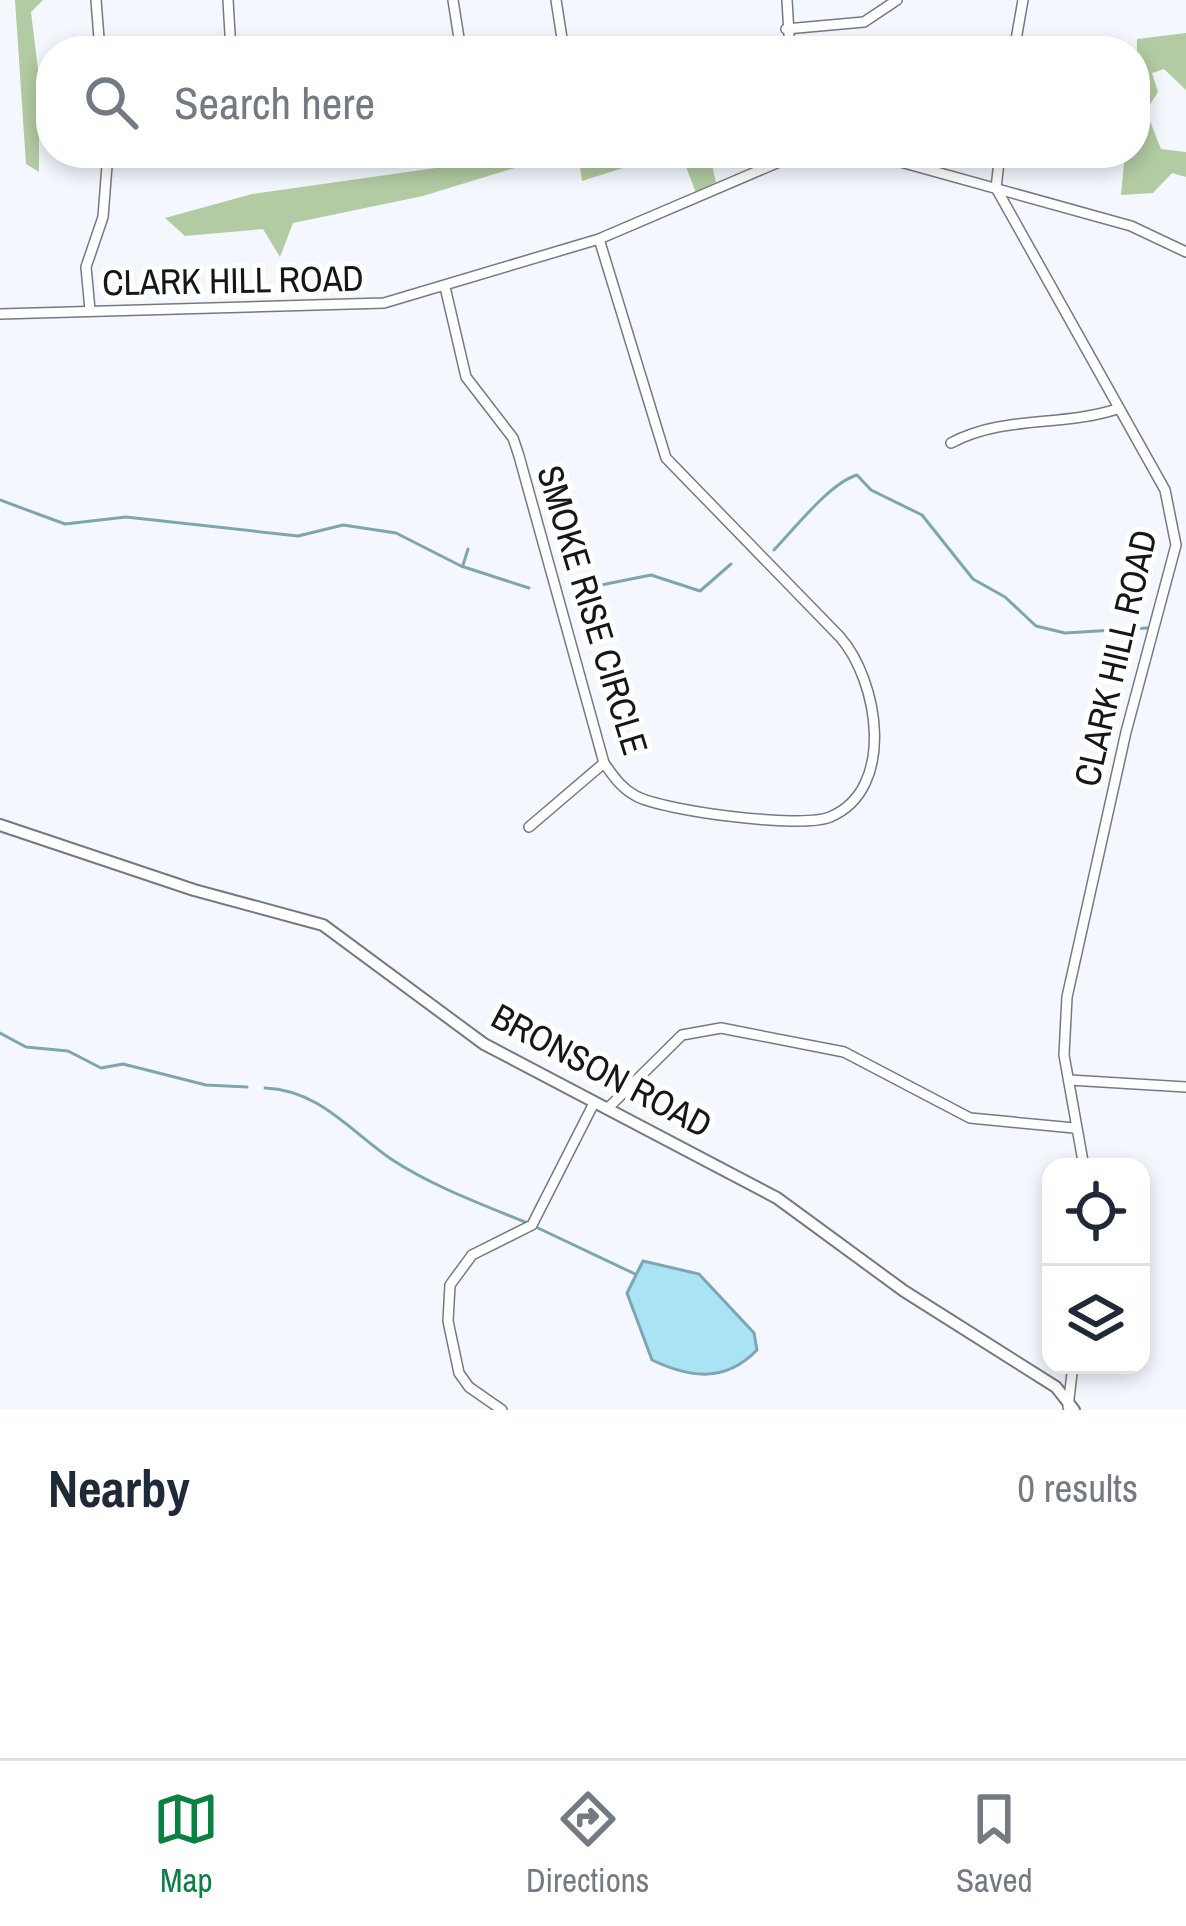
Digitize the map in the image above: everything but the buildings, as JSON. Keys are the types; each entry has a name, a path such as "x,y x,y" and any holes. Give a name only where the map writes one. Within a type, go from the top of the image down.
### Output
{"street":[{"path":"96,0 99,36"},
{"path":"228,0 230,36"},
{"path":"454,0 459,36"},
{"path":"556,0 562,36"},
{"path":"787,0 787,36"},
{"path":"786,29 864,22 897,0"},
{"path":"1017,36 1023,0"},
{"path":"90,310 86,267 103,217 107,168"},
{"name":"CLARK HILL ROAD","path":"0,314 384,303 599,239 765,168"},
{"path":"923,168 1131,226 1186,252"},
{"path":"996,188 998,168"},
{"name":"CLARK HILL ROAD","path":"996,188 1165,490 1176,545 1075,947 1064,1030 1082,1158"},
{"name":"SMOKE RISE CIRCLE","path":"445,287 466,377 513,438 604,764 619,784 649,802 795,822 824,820 843,811 858,794 870,761 874,721 870,686 860,660 666,458 599,239"},
{"path":"951,443 995,425 1064,423 1117,409"},
{"path":"529,826 604,764"},
{"name":"BRONSON ROAD","path":"0,825 194,890 313,920 484,1044 777,1198 1070,1406"},
{"path":"607,1109 682,1035 721,1028 844,1052 970,1118 1074,1128"},
{"path":"1069,1080 1186,1088"},
{"path":"502,1410 469,1387 459,1373 448,1321 450,1285 472,1255 532,1225 594,1102"},
{"path":"1070,1406 1072,1374"}],"green space":[{"path":"15,0 43,0 31,12 39,172 26,164"},
{"path":"1186,33 1186,90 1164,69 1152,73 1158,92 1150,105 1150,37"},
{"path":"1150,121 1161,149 1186,152 1186,177 1172,173 1153,193 1121,195 1124,168 1150,168"},
{"path":"436,168 514,168 423,196 293,223 280,257 263,229 185,236 165,218 252,194"},
{"path":"580,168 623,168 582,181"},
{"path":"687,168 713,168 716,182 696,193"}],"water":[{"path":"643,1261 699,1274 754,1333 757,1350 732,1368 707,1374 680,1371 652,1360 627,1293"}],"waterway":[{"path":"774,550 825,496 857,475 871,490 922,515 973,579 1005,597 1036,626 1065,633 1147,628"},
{"path":"0,500 65,524 126,517 298,536 343,525 396,533 461,566 529,588"},
{"path":"463,565 468,549"},
{"path":"581,589 651,575 700,591 731,564"},
{"path":"0,1033 26,1047 68,1051 101,1068 123,1064 206,1085 247,1087"},
{"path":"265,1088 318,1104 407,1169 525,1222"},
{"path":"538,1228 635,1274"}]}
